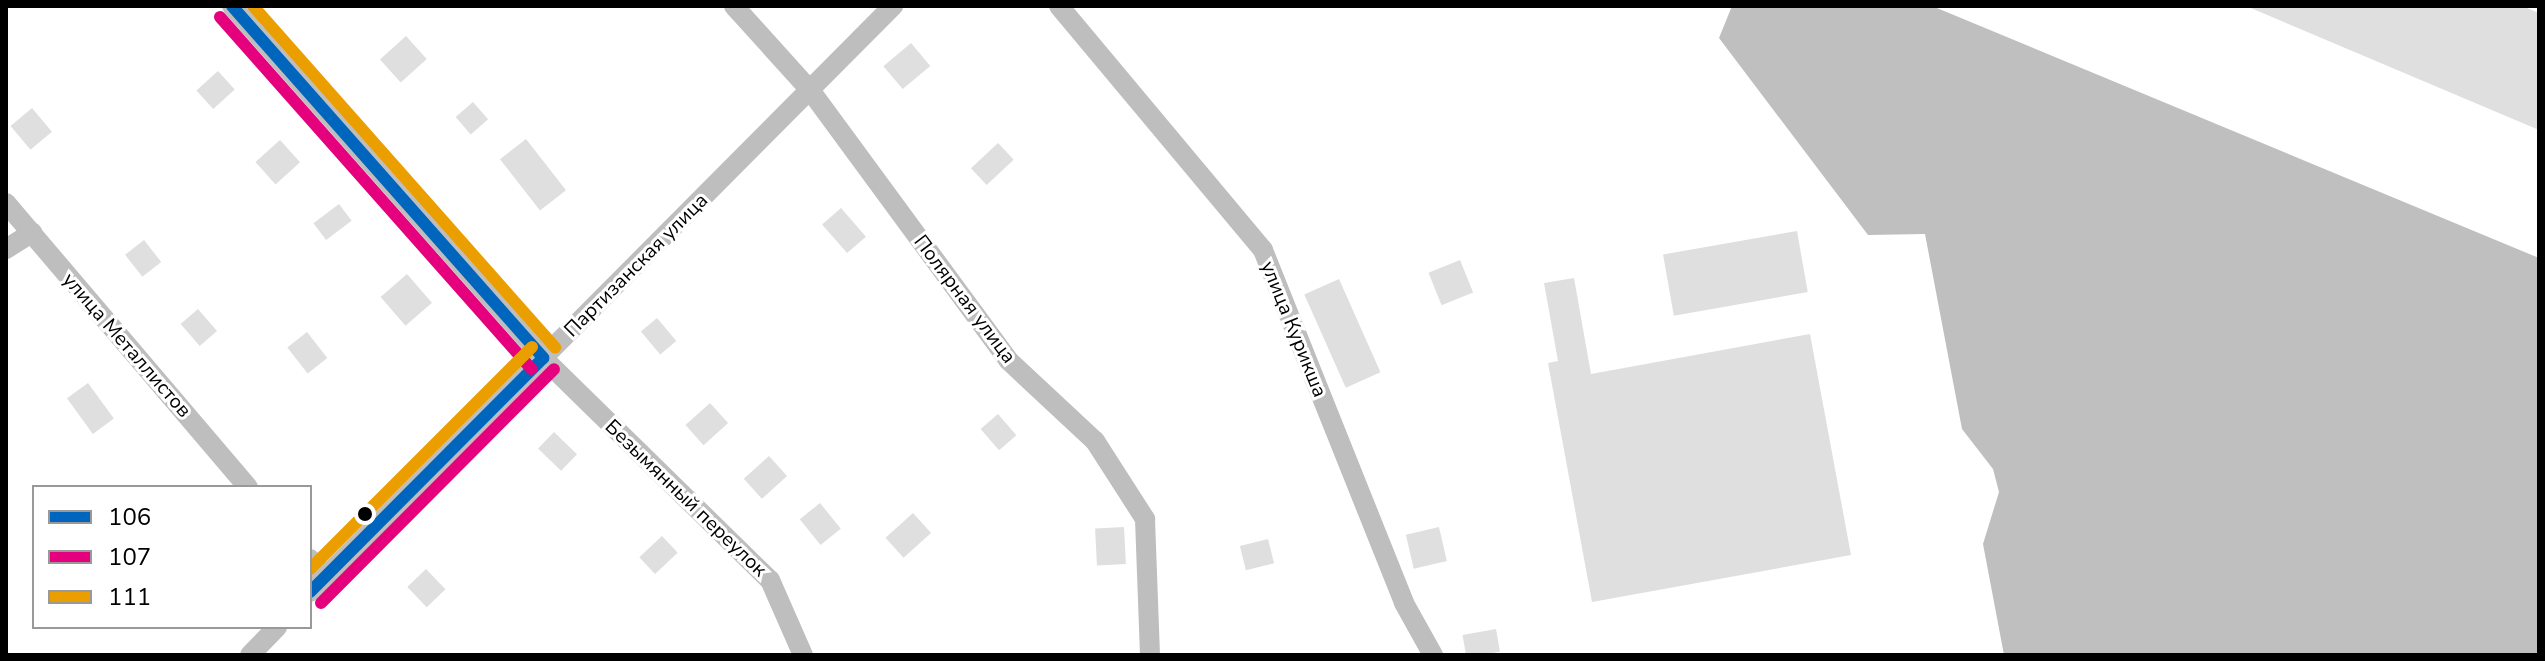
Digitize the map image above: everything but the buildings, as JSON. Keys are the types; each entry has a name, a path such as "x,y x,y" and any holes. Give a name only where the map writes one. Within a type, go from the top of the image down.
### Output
{"street":[{"name":"Безымянный переулок","path":"232,6 543,358 770,580 803,655"},
{"name":"Полярная улица","path":"734,6 810,90 1008,360 1095,441 1145,519 1150,655"},
{"name":"Партизанская улица","path":"312,590 893,6"},
{"name":"улица Курикша","path":"1059,6 1263,250 1404,603 1433,655"},
{"name":"улица Металлистов","path":"6,203 246,485"},
{"path":"6,249 32,233"},
{"path":"312,561 325,576"},
{"path":"250,655 275,629"}],"shaded area":[{"path":"1732,6 1932,6 2539,258 2539,655 2004,655 1983,544 1999,492 1993,469 1962,429 1925,234 1868,235 1719,38"}],"transit line":[{"name":"106","path":"232,6 543,358"},
{"name":"111","path":"253,6 555,347"},
{"name":"107","path":"220,17 531,369"},
{"name":"111","path":"312,567 532,347"},
{"name":"106","path":"312,590 543,358"},
{"name":"107","path":"321,603 554,369"}]}
